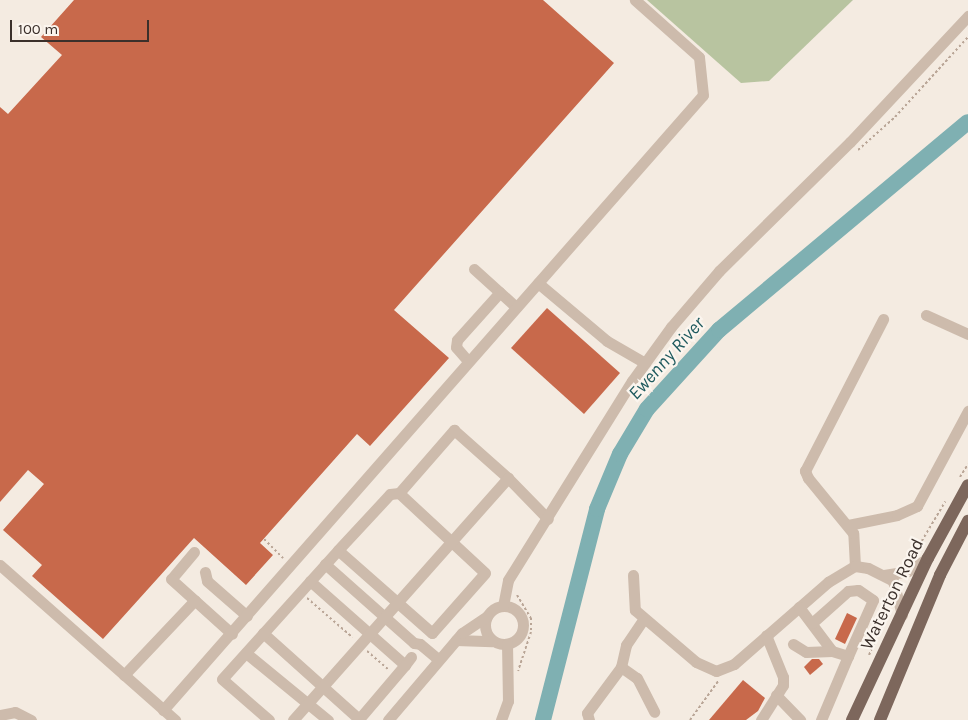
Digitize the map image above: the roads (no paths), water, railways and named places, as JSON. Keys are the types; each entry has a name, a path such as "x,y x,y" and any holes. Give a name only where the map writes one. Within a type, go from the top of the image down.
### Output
{"main road":[{"name":"Waterton Road","path":"852,720 928,558 968,485"},
{"name":"Waterton Road","path":"880,720 940,575 968,521"}],"street":[{"path":"163,710 248,616 468,361 702,95 700,57 635,0"},
{"path":"388,720 456,640 503,606 508,580 644,363 719,271 871,121 968,16"},
{"path":"474,269 516,307"},
{"path":"538,283 607,341 644,363"},
{"path":"468,361 456,347 457,340 500,292"},
{"path":"926,315 968,334"},
{"path":"855,566 853,533 808,478 805,471 883,319"},
{"path":"848,525 897,515 917,506 968,411"},
{"path":"269,720 222,680 310,580 390,494 399,493 454,430 508,478 548,519"},
{"path":"293,720 508,478"},
{"path":"338,550 432,633 484,578 484,569 399,493"},
{"path":"194,552 171,579 232,634"},
{"path":"639,614 696,662 720,671 734,664 840,572 855,566 884,575 908,571 928,558"},
{"path":"325,564 414,643 420,644 436,662"},
{"path":"0,565 175,720"},
{"path":"205,572 207,581 248,616"},
{"path":"589,720 587,713 622,667 626,645 639,614 633,575"},
{"path":"884,575 897,589 902,615"},
{"path":"263,633 359,719 408,661 370,633 310,580"},
{"path":"812,623 848,591 858,590 870,596 872,606 821,720"},
{"path":"124,675 195,600"},
{"path":"456,640 492,640 507,644 518,639 524,623 519,612 503,606"},
{"path":"800,607 832,651"},
{"path":"487,616 485,630 492,640"},
{"path":"761,720 776,695 783,677 781,666 766,635"},
{"path":"501,720 508,701 507,644"},
{"path":"793,644 806,652 832,651 848,656"},
{"path":"246,652 296,697 309,702 328,720"},
{"path":"622,667 638,678 654,712"},
{"path":"776,695 800,720"},
{"path":"0,715 15,712 31,720"}],"waterway":[{"name":"Ewenny River","path":"543,720 597,509 620,454 647,409 719,330 968,122"}]}
